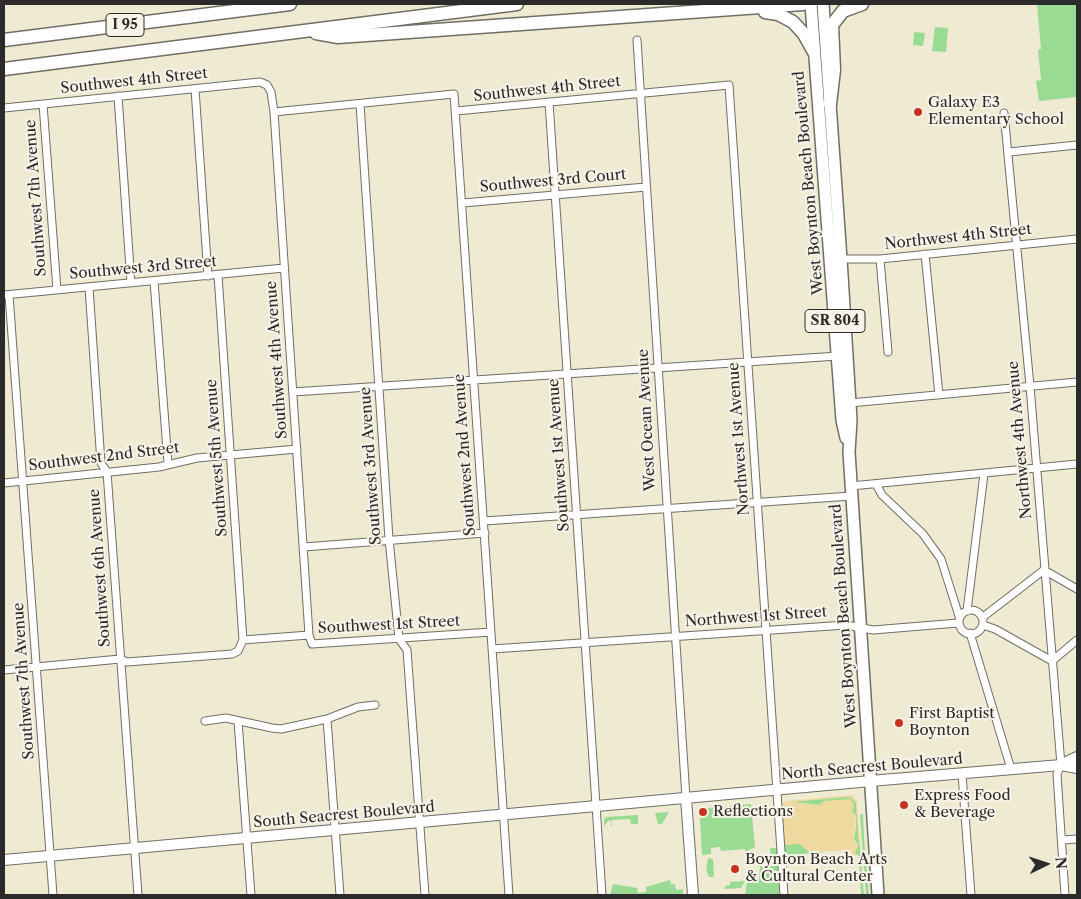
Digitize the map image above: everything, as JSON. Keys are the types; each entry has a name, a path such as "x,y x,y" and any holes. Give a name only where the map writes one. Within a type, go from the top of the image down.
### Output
{"highway":[{"path":"247,9 264,4"},
{"name":"I 95","path":"4,40 290,4"},
{"name":"I 95","path":"4,69 517,4"},
{"path":"306,31 338,37 803,4"},
{"path":"843,4 851,4"},
{"path":"830,104 834,70 833,22 843,11 862,4"},
{"path":"725,10 769,12 783,16 801,30 814,52"}],"main road":[{"name":"West Boynton Beach Boulevard","path":"811,4 842,420 848,449"},
{"name":"West Boynton Beach Boulevard","path":"823,4 850,403 848,449 870,781"},
{"path":"825,193 833,215 836,251 841,259"},
{"name":"SR 804","path":"870,781 878,895"}],"street":[{"name":"West Ocean Avenue","path":"637,40 686,798"},
{"name":"Southwest 4th Street","path":"4,108 260,82 267,85"},
{"name":"Southwest 4th Avenue","path":"267,85 271,92 274,112 309,636"},
{"name":"Northwest 1st Avenue","path":"640,94 730,85 784,895"},
{"path":"195,89 208,276"},
{"name":"Southwest 4th Street","path":"274,112 454,94"},
{"name":"Southwest 2nd Avenue","path":"454,94 510,895"},
{"name":"Southwest 4th Street","path":"456,111 640,94"},
{"path":"118,96 132,283"},
{"name":"Southwest 1st Avenue","path":"549,102 602,895"},
{"name":"Southwest 7th Avenue","path":"43,104 56,290"},
{"name":"Southwest 3rd Avenue","path":"360,104 389,539 399,639 407,650 425,895"},
{"name":"Northwest 4th Avenue","path":"1004,112 1030,386 1061,765 1057,774 1065,895"},
{"path":"1009,152 1077,145"},
{"name":"Southwest 3rd Court","path":"463,203 646,187"},
{"name":"Northwest 4th Street","path":"841,259 880,259 1077,239"},
{"path":"925,254 939,395"},
{"path":"880,259 888,352"},
{"name":"Southwest 3rd Street","path":"6,295 284,268"},
{"name":"Southwest 5th Avenue","path":"218,275 242,640"},
{"path":"154,281 168,463"},
{"name":"Southwest 6th Avenue","path":"89,287 101,463 107,472 138,895"},
{"name":"Southwest 7th Avenue","path":"6,295 37,666 53,895"},
{"path":"293,392 379,384 838,356"},
{"path":"850,403 1077,382"},
{"name":"Southwest 2nd Street","path":"4,482 159,467 168,463 297,449"},
{"path":"484,521 757,502 851,491 876,484 1077,464"},
{"path":"958,620 967,610 984,474"},
{"path":"876,484 882,495 923,534 941,559 962,630 970,634 978,631 983,621 1044,570 1077,589"},
{"path":"304,547 484,533"},
{"path":"967,610 977,611 983,621 994,629 1052,661 1077,640"},
{"name":"Northwest 1st Street","path":"675,636 846,626 873,630 958,620"},
{"name":"Southwest 1st Street","path":"242,640 309,636 312,644 491,632"},
{"path":"970,634 1011,770"},
{"path":"492,649 584,644 675,636"},
{"path":"4,670 120,659 127,662 232,654 238,651 242,640"},
{"path":"205,721 221,718 282,728 327,719 358,707 375,705"},
{"path":"327,719 340,895"},
{"path":"238,721 251,895"},
{"name":"North Seacrest Boulevard","path":"1061,765 1077,757"},
{"name":"North Seacrest Boulevard","path":"686,798 1061,765 1077,768"},
{"path":"962,774 971,895"},
{"path":"686,798 693,895"},
{"name":"South Seacrest Boulevard","path":"4,860 686,798"},
{"path":"1062,840 1077,840"}],"green space":[{"path":"1077,4 1077,97 1039,101 1036,81 1041,80 1038,50 1041,49 1037,5"},
{"path":"935,27 948,28 946,52 932,51"},
{"path":"914,32 925,33 923,46 913,45"},
{"path":"842,796 852,797 856,803 864,895 861,895 859,856 854,853 858,845 854,839 856,815 852,813 853,805 851,803 819,805 790,802"},
{"path":"751,804 755,847 745,852 745,849 721,851 720,847 711,848 711,854 702,855 700,818 707,815 708,808"},
{"path":"669,812 662,824 658,824 655,813"},
{"path":"863,814 869,895 866,895 860,815"},
{"path":"638,815 638,824 631,824 630,819 612,820 612,822 609,820 604,826 606,817"},
{"path":"801,843 808,851 827,852 787,855 784,845"},
{"path":"770,848 777,848 780,895 745,895 747,882 759,880 760,865 762,867 772,866"},
{"path":"708,858 713,859 714,876 712,877 709,877 706,870"},
{"path":"670,880 671,884 675,884 676,890 683,889 683,895 610,895 613,884 637,888 638,893 646,892 646,887"},
{"path":"745,881 741,888 725,889 725,886 730,885 730,882"}],"sand":[{"path":"852,795 857,802 861,854 856,803 850,797 791,802 819,805 824,801 850,799 854,804 852,813 856,815 854,839 858,848 855,851 856,856 851,856 851,850 809,852 800,844 784,845 781,805 786,801"}],"place":[{"name":"Galaxy E3 Elementary School","path":"918,112"},
{"name":"First Baptist Boynton","path":"899,723"},
{"name":"Express Food & Beverage","path":"904,805"},
{"name":"Reflections","path":"703,812"},
{"name":"Boynton Beach Arts & Cultural Center","path":"735,869"}]}
